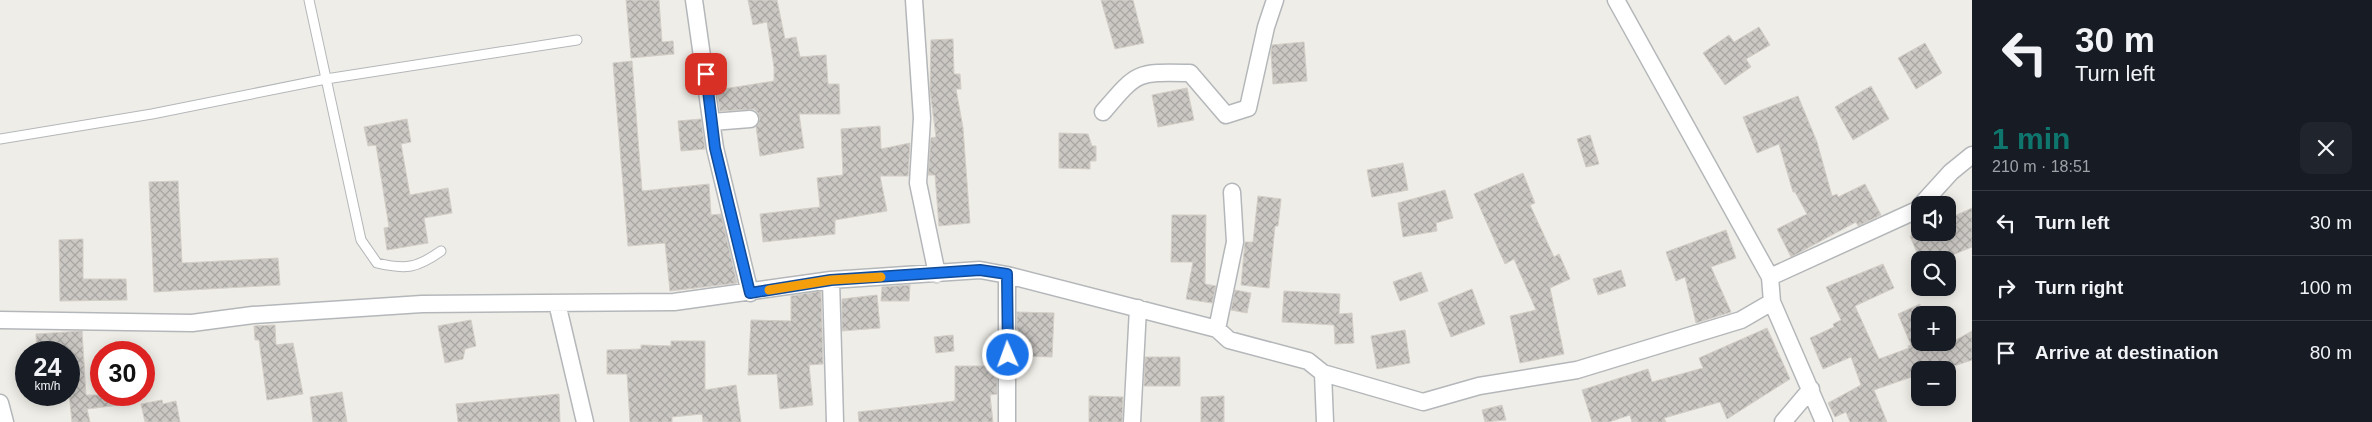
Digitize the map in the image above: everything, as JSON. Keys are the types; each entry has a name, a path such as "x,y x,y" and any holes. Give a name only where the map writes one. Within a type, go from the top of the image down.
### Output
{"street":[{"path":"694,0 715,148 750,293"},
{"path":"914,0 922,118 918,182 937,274"},
{"path":"1103,112 1130,80 1148,72 1190,73 1226,115 1248,108 1266,27 1275,0"},
{"path":"1621,2 1770,277 1772,302 1812,390 1824,422"},
{"path":"712,122 750,119"},
{"path":"1930,196 1950,172 1972,155"},
{"path":"1217,329 1235,242 1232,192"},
{"path":"1770,277 1911,213"},
{"path":"0,320 192,323 253,315 422,304 674,302 750,293 831,280 980,270 1007,274 1217,329 1229,340 1308,361 1323,373 1423,402 1479,386 1577,370 1741,320 1772,302"},
{"path":"1007,274 1007,422"},
{"path":"831,280 835,422"},
{"path":"556,303 585,422"},
{"path":"1132,422 1138,308"},
{"path":"1323,373 1325,422"},
{"path":"1783,422 1812,390"},
{"path":"0,403 5,422"}],"lane":[{"path":"309,0 361,240 377,263 400,268 424,264 442,251"},
{"path":"0,139 152,114 326,79 577,40"}],"building":[{"path":"626,0 659,0 662,42 673,41 674,54 631,58"},
{"path":"748,0 777,0 785,39 796,37 800,57 826,55 828,84 839,84 840,114 799,114 804,148 760,156 756,126 760,119 758,113 754,109 720,111 717,90 774,81 774,67 767,22 753,25"},
{"path":"1101,0 1133,0 1144,43 1115,49"},
{"path":"1759,27 1770,45 1746,59 1751,67 1725,85 1703,53 1729,35 1734,42"},
{"path":"953,39 954,74 960,74 961,89 956,89 963,128 970,223 939,226 935,175 928,175 931,138 936,137 930,90 931,40"},
{"path":"1304,42 1307,81 1273,84 1272,45"},
{"path":"1925,43 1942,73 1916,89 1898,58"},
{"path":"632,61 642,191 709,184 711,215 721,214 737,283 670,291 665,243 628,246 613,63"},
{"path":"1871,86 1889,119 1853,140 1835,107"},
{"path":"1187,88 1194,120 1158,127 1152,95"},
{"path":"1798,96 1817,142 1832,196 1837,194 1838,197 1865,184 1881,215 1858,226 1856,222 1791,257 1777,229 1807,214 1795,192 1793,192 1779,144 1757,153 1743,117"},
{"path":"407,119 411,142 401,144 410,195 448,188 452,213 424,218 428,243 387,250 384,228 389,227 376,145 368,146 364,127"},
{"path":"701,119 705,149 681,151 678,121"},
{"path":"880,126 881,149 910,143 908,176 880,176 887,211 835,220 835,234 763,242 760,214 820,207 817,178 843,175 841,129"},
{"path":"1059,133 1088,134 1092,146 1096,146 1096,161 1090,161 1090,169 1059,168"},
{"path":"1590,135 1599,164 1586,167 1577,139"},
{"path":"1403,163 1408,190 1372,197 1367,170"},
{"path":"1523,173 1535,203 1530,205 1554,257 1559,254 1570,279 1550,288 1564,354 1520,363 1510,316 1536,310 1514,259 1505,264 1474,194"},
{"path":"178,181 182,263 278,258 280,285 154,292 149,182"},
{"path":"1445,190 1453,218 1436,223 1437,231 1403,237 1398,203"},
{"path":"1258,196 1281,199 1278,226 1275,226 1269,288 1241,285 1245,242 1253,242"},
{"path":"1972,208 1972,247 1956,254 1956,251 1916,251 1912,241 1956,241 1956,215"},
{"path":"1172,215 1206,215 1205,284 1216,286 1212,303 1186,299 1193,262 1171,262"},
{"path":"1726,230 1736,258 1711,267 1731,312 1696,323 1685,277 1676,281 1666,252"},
{"path":"83,239 83,279 126,279 127,300 60,301 59,240"},
{"path":"1883,264 1894,288 1855,306 1879,359 1909,348 1908,346 1911,345 1911,351 1956,351 1956,340 1972,331 1972,360 1956,365 1956,361 1911,361 1911,377 1874,390 1887,422 1850,422 1846,412 1835,417 1828,403 1861,385 1851,357 1823,369 1810,338 1834,327 1833,324 1841,320 1826,287"},
{"path":"1621,270 1626,286 1598,295 1593,279"},
{"path":"1421,272 1428,291 1400,301 1393,282"},
{"path":"910,285 909,301 881,301 882,287"},
{"path":"1472,289 1485,324 1451,337 1438,303"},
{"path":"1235,290 1251,293 1247,313 1231,310"},
{"path":"821,291 823,364 809,365 813,405 780,409 777,374 748,375 751,320 791,321 791,296"},
{"path":"1284,291 1340,294 1339,314 1352,313 1354,343 1335,344 1334,325 1282,322"},
{"path":"877,295 880,328 842,331 842,299"},
{"path":"1911,308 1911,345 1898,314"},
{"path":"1017,312 1054,313 1052,357 1017,356"},
{"path":"471,320 476,346 465,349 463,359 445,363 438,326"},
{"path":"275,325 276,345 293,343 303,394 267,400 259,340 255,340 254,326"},
{"path":"1767,328 1790,379 1727,419 1720,402 1664,418 1666,422 1632,422 1630,415 1609,422 1592,422 1582,390 1648,369 1652,382 1703,368 1699,358"},
{"path":"1405,330 1410,363 1377,369 1371,336"},
{"path":"82,331 86,395 90,395 90,406 112,406 87,409 90,422 72,422 70,406 80,406 80,341 36,341 36,334"},
{"path":"953,335 954,351 936,353 934,337"},
{"path":"671,341 705,341 705,390 736,385 741,422 703,422 702,414 672,417 672,422 630,422 627,374 607,374 607,350 641,349 641,345 671,346"},
{"path":"1145,357 1180,357 1180,386 1144,386"},
{"path":"955,366 997,366 997,394 990,395 993,422 859,422 858,412 955,401"},
{"path":"342,392 347,422 313,422 310,397"},
{"path":"559,394 560,422 458,422 456,404"},
{"path":"1089,396 1123,397 1122,422 1089,422"},
{"path":"1224,396 1224,422 1201,422 1201,397"},
{"path":"162,400 163,404 176,401 180,422 145,422 141,406 155,406 155,401"},
{"path":"1502,405 1506,420 1485,422 1482,410"}],"slow traffic":[{"path":"769,290 831,280 881,277"}],"route":[{"path":"706,74 715,148 750,293 831,280 980,270 1007,274 1008,355"}]}
